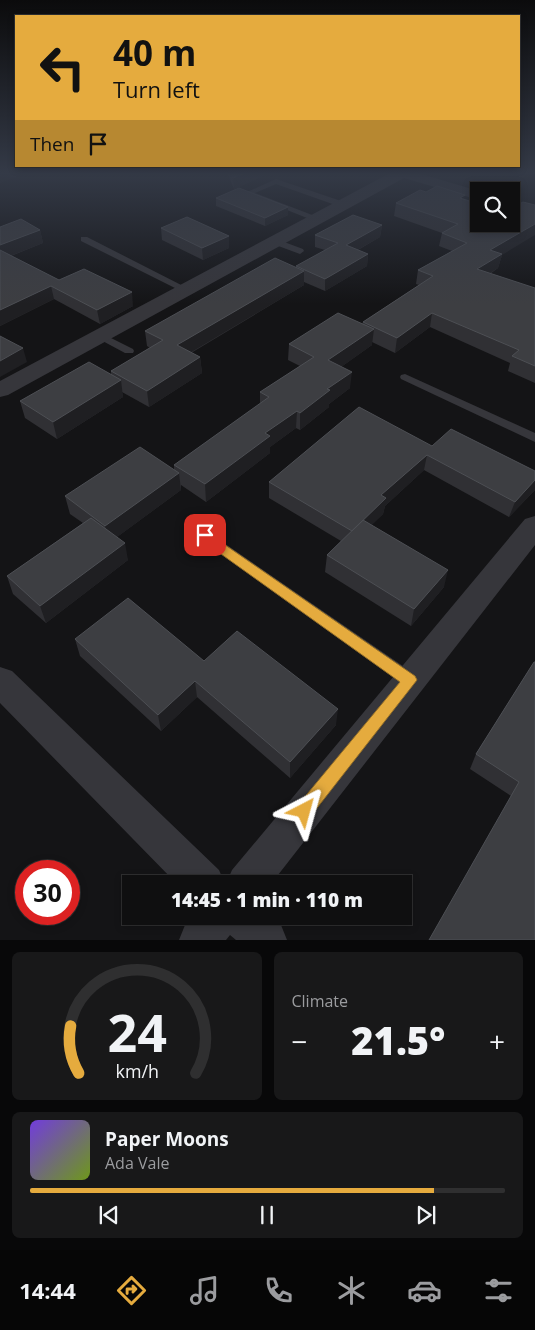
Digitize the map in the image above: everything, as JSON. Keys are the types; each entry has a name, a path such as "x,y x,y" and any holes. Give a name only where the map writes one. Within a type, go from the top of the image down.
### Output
{"street":[{"path":"0,390 324,216"},
{"path":"253,875 535,526"},
{"path":"0,681 197,875"},
{"path":"200,940 212,925"},
{"path":"250,925 266,940"}],"lane":[{"path":"307,216 317,220"},
{"path":"84,240 186,290"},
{"path":"276,242 300,251"},
{"path":"101,336 129,351"},
{"path":"405,377 535,438"},
{"path":"205,535 410,680"}],"building":[{"path":"351,216 382,225 346,245 368,254 325,279 296,266 338,243 315,235"},
{"path":"434,216 470,216 470,232 520,232 520,216 535,216 535,224 490,250 502,254 477,269 535,288 535,366 512,356 519,350 432,313 397,338 363,322 433,276 418,270 467,243 442,233 458,224"},
{"path":"187,217 229,236 202,248 161,228"},
{"path":"21,219 40,230 0,245 0,227"},
{"path":"0,250 59,280 84,269 132,292 97,310 51,286 0,310"},
{"path":"275,258 304,271 177,345 200,357 147,391 111,371 163,340 145,331"},
{"path":"338,313 374,329 328,360 352,372 327,389 330,390 300,413 297,411 265,433 270,436 205,484 174,465 269,397 260,392 314,357 289,344"},
{"path":"0,336 23,348 0,361"},
{"path":"89,362 121,380 53,422 20,401"},
{"path":"359,407 432,446 451,429 535,471 535,480 515,502 427,455 381,495 386,498 352,531 269,482"},
{"path":"140,447 179,473 105,526 65,496"},
{"path":"91,518 125,543 40,606 7,576"},
{"path":"363,520 448,570 414,609 327,555"},
{"path":"128,598 204,661 237,631 338,709 290,762 195,681 158,715 75,639"},
{"path":"534,662 535,940 429,940 519,782 476,754"}],"route":[{"path":"205,535 410,680 304,811"}]}
